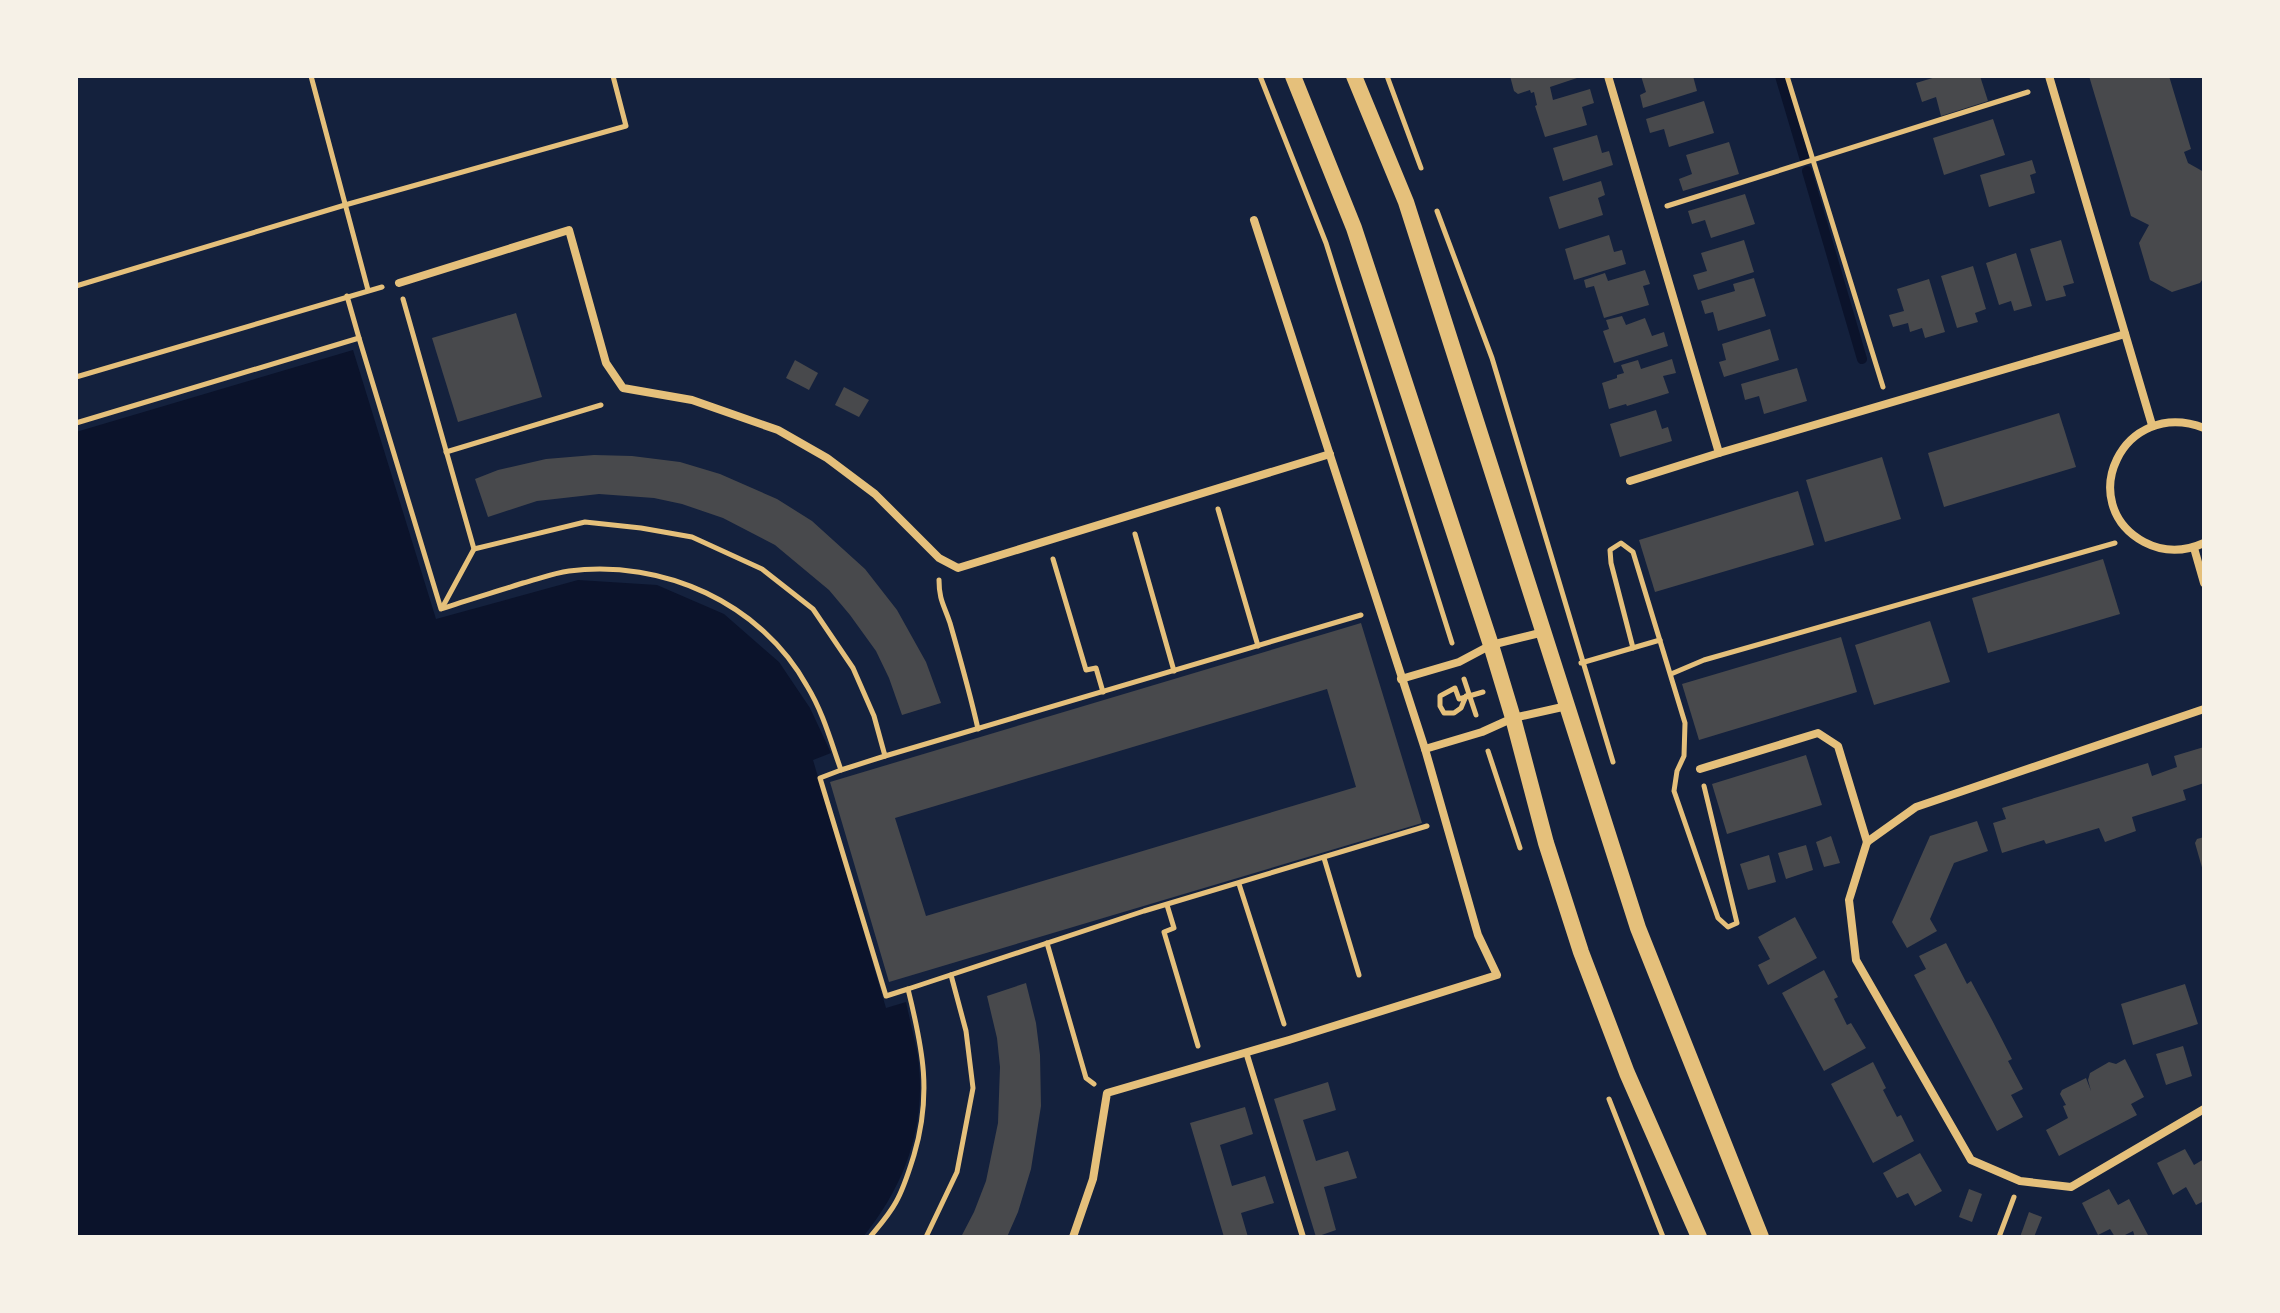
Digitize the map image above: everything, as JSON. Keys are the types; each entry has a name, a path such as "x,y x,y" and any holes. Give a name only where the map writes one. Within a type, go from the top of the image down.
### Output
{"main road":[{"path":"1293,76 1354,228 1491,645 1546,843 1581,952 1627,1073 1699,1237"},
{"path":"1354,76 1406,202 1638,928 1761,1237"}],"street":[{"path":"1608,76 1719,453"},
{"path":"2049,76 2152,425"},
{"path":"1073,1237 1093,1179 1107,1093 1497,975 1478,935 1425,749 1254,220"},
{"path":"399,283 569,230 606,363 623,388 692,400 778,430 827,458 875,494 939,558 958,568 1330,454"},
{"path":"1630,481 2125,334"},
{"path":"2204,427 2170,421 2152,425 2135,435 2122,449 2113,467 2110,486 2113,505 2122,523 2135,537 2153,547 2173,551 2204,543"},
{"path":"2194,548 2204,583"},
{"path":"1401,679 1459,662 1491,645 1545,632"},
{"path":"1425,749 1482,732 1513,718 1567,706"},
{"path":"1867,842 1916,807 2204,709"},
{"path":"1700,769 1818,733 1838,746 1867,842 1849,900 1856,960 1971,1160 2020,1181 2071,1187 2204,1109"}],"lane":[{"path":"1246,1052 1303,1237"}],"path":[{"path":"311,76 368,290"},
{"path":"76,286 345,205 626,126 613,76"},
{"path":"1387,76 1426,180"},
{"path":"1787,76 1889,403"},
{"path":"1649,212 2028,92"},
{"path":"1437,210 1492,358 1616,770"},
{"path":"76,377 399,283 474,549 441,609"},
{"path":"347,296 441,609"},
{"path":"76,423 359,338"},
{"path":"446,452 601,405"},
{"path":"1217,507 1258,646"},
{"path":"474,549 585,522 692,537 762,569 813,609 853,668 874,716 885,756"},
{"path":"1133,529 1174,671"},
{"path":"1671,674 1704,660 2135,537"},
{"path":"1660,640 1633,648 1611,563 1610,550 1621,543 1633,552 1671,674 1685,723 1684,756 1677,771 1674,791 1718,918 1728,927 1737,923 1700,769"},
{"path":"1052,556 1086,670 1096,668 1103,692"},
{"path":"939,558 939,598 968,684 978,729"},
{"path":"441,609 566,571 589,569 635,571 699,589 728,603 784,651 807,684 822,715 841,770"},
{"path":"1363,614 820,778 886,996 1167,905 1427,826"},
{"path":"1459,699 1455,688 1440,696 1444,713 1454,713 1470,695"},
{"path":"1324,858 1359,975"},
{"path":"1239,884 1289,1040"},
{"path":"1167,905 1174,928 1164,932 1203,1065"},
{"path":"1047,943 1086,1078 1107,1093"},
{"path":"926,1237 957,1172 973,1088 966,1031 951,975"},
{"path":"870,1237 896,1202 921,1130 924,1077 920,1039 908,989"},
{"path":"1999,1237 2020,1181"}],"water":[{"path":"353,350 436,619 578,580 657,585 724,614 779,662 810,708 831,753 813,760 886,1008 906,1002 918,1057 919,1107 910,1153 891,1197 863,1237 76,1237 76,432"}],"building":[{"path":"1510,76 1583,76 1550,87 1553,100 1590,89 1594,103 1582,107 1587,125 1545,137 1534,92 1530,90 1518,94 1514,91"},
{"path":"1641,76 1693,76 1697,91 1643,108 1640,95 1646,92"},
{"path":"1939,76 1980,76 1988,101 1941,116 1936,97 1922,102 1916,83"},
{"path":"2089,76 2169,76 2191,149 2184,152 2188,163 2204,172 2204,277 2200,283 2172,292 2150,280 2139,243 2149,225 2131,216"},
{"path":"1704,101 1714,133 1669,147 1664,129 1650,133 1646,119"},
{"path":"1993,119 2005,155 1944,175 1933,138"},
{"path":"1597,135 1602,153 1609,151 1613,165 1563,181 1553,148"},
{"path":"1729,142 1739,174 1683,191 1679,179 1692,174 1686,155"},
{"path":"2032,160 2036,173 2030,175 2035,193 1989,207 1980,175"},
{"path":"1601,181 1605,195 1598,198 1603,215 1559,229 1549,197"},
{"path":"1745,194 1755,224 1711,238 1705,220 1692,224 1688,211"},
{"path":"1609,235 1614,252 1622,250 1626,264 1574,280 1565,249"},
{"path":"1744,240 1754,272 1698,290 1693,275 1707,271 1701,253"},
{"path":"2061,240 2074,283 2063,286 2066,296 2046,301 2030,249"},
{"path":"2016,253 2032,306 2014,311 2011,301 1999,305 1986,263"},
{"path":"1973,266 1986,309 1975,313 1978,322 1957,328 1941,276"},
{"path":"1645,270 1650,284 1643,286 1649,305 1604,318 1594,286 1586,288 1584,280 1605,273 1608,281"},
{"path":"1754,278 1766,316 1718,331 1713,312 1705,314 1701,301 1735,291 1733,284"},
{"path":"1929,279 1945,332 1925,338 1922,328 1910,332 1908,323 1893,327 1889,315 1904,311 1897,289"},
{"path":"516,313 542,397 458,422 432,338"},
{"path":"1622,316 1626,325 1645,318 1652,336 1664,332 1668,346 1614,363 1603,331 1609,329 1606,320"},
{"path":"1770,329 1779,360 1724,377 1719,362 1726,360 1722,344"},
{"path":"1672,359 1676,373 1663,376 1669,393 1609,409 1602,383 1624,373 1621,365 1638,360 1641,369"},
{"path":"795,360 818,373 809,390 786,378"},
{"path":"1797,368 1807,401 1764,414 1759,396 1745,400 1741,384"},
{"path":"844,387 869,400 859,417 835,405"},
{"path":"1656,410 1662,429 1668,427 1672,441 1620,457 1610,424"},
{"path":"2059,413 2076,467 1944,507 1928,453"},
{"path":"594,455 680,462 720,474 777,499 812,521 865,569 897,610 926,662 941,703 902,715 876,651 829,590 775,545 723,518 654,498 599,494 537,501 488,517 475,479 498,470 546,459"},
{"path":"1882,457 1901,519 1825,542 1806,480"},
{"path":"1798,491 1814,545 1655,592 1639,540"},
{"path":"2103,559 2120,614 1988,653 1972,598"},
{"path":"1930,621 1950,682 1874,705 1855,645"},
{"path":"1361,623 1422,823 889,982 830,782","holes":["1327,689 1356,787 926,916 895,818"]},
{"path":"1841,637 1857,692 1699,740 1682,684"},
{"path":"2204,747 2204,783 2183,790 2186,800 2132,817 2136,831 2105,842 2099,828 2002,853 1993,823 2006,819 2002,808 2148,763 2152,776 2177,767 2174,756"},
{"path":"1806,755 1822,805 1727,834 1712,784"},
{"path":"1977,821 1988,851 1954,863 1930,919 1937,931 1907,948 1892,922 1930,836"},
{"path":"1831,836 1840,863 1824,867 1816,842"},
{"path":"2204,837 2204,871 2203,871 2195,843"},
{"path":"1806,845 1813,870 1786,879 1778,853"},
{"path":"1769,855 1776,882 1748,890 1740,864"},
{"path":"1795,917 1817,958 1768,985 1758,965 1770,959 1758,937"},
{"path":"1946,943 1967,984 1971,981 1992,1020 2023,1089 2011,1095 2023,1117 1997,1131 1914,975 1926,969 1919,956"},
{"path":"1824,970 1838,997 1834,999 1847,1025 1851,1023 1866,1048 1824,1071 1782,993"},
{"path":"1026,983 1040,1055 1041,1106 1031,1169 1007,1237 961,1237 986,1181 998,1123 1000,1067 987,996"},
{"path":"2185,984 2198,1024 2133,1045 2121,1004"},
{"path":"2183,1046 2192,1076 2166,1085 2156,1054"},
{"path":"2125,1059 2144,1097 2131,1104 2137,1115 2059,1156 2046,1130 2068,1118 2060,1094 2062,1090 2086,1078 2091,1091 2090,1073 2109,1062 2116,1064"},
{"path":"1873,1062 1897,1117 1901,1115 1914,1141 1873,1163 1831,1084"},
{"path":"1328,1082 1336,1110 1303,1120 1316,1161 1348,1151 1357,1178 1324,1187 1336,1230 1316,1237 1274,1099"},
{"path":"1245,1107 1253,1134 1220,1145 1232,1186 1265,1176 1274,1203 1241,1213 1248,1237 1224,1237 1190,1123"},
{"path":"2185,1149 2194,1165 2204,1159 2204,1201 2196,1205 2186,1187 2173,1195 2157,1163"},
{"path":"1920,1153 1942,1191 1915,1206 1908,1193 1897,1198 1883,1173"},
{"path":"1969,1189 1982,1194 1972,1222 1959,1217"},
{"path":"2109,1189 2118,1205 2129,1199 2149,1237 2135,1237 2133,1231 2115,1237 2110,1229 2098,1235 2082,1203"},
{"path":"2029,1212 2042,1217 2034,1237 2020,1237"}],"waterway":[{"path":"1780,76 1805,160"},
{"path":"1807,171 1862,359"}]}
